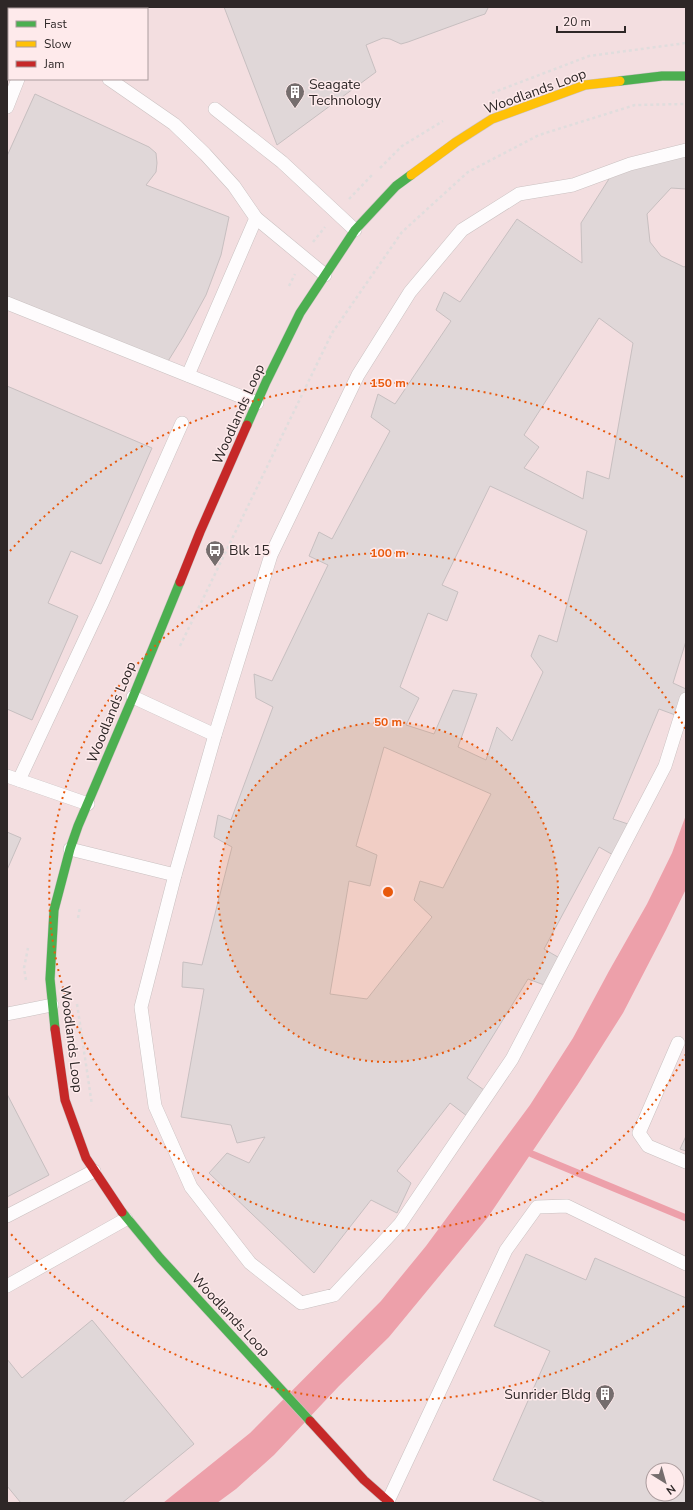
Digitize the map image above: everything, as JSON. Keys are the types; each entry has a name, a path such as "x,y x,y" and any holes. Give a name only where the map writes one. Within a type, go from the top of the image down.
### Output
{"street":[{"name":"Woodlands Loop","path":"389,1502 364,1480 160,1258 126,1219 86,1158 65,1100 56,1044 50,979 54,910 70,849 88,804 200,532 257,403 300,313 355,230 396,186 456,142 492,119 585,86 662,76 686,76"}],"lane":[{"path":"7,107 18,80"},
{"path":"111,80 174,124 205,154 234,186 256,218 325,275"},
{"path":"215,109 282,162 355,230"},
{"path":"686,150 630,164 573,185 519,194 462,230 410,292 358,375 271,555 215,735 141,1007 155,1106 190,1187 250,1262 301,1303 334,1295 400,1224 512,1059 665,766 686,699"},
{"path":"188,375 256,218"},
{"path":"7,303 257,403"},
{"path":"88,804 13,778 102,603 182,423"},
{"path":"133,697 215,735"},
{"path":"70,849 176,875"},
{"path":"7,1014 52,1004"},
{"path":"678,1043 640,1133 648,1146 686,1162"},
{"path":"7,1216 94,1171"},
{"path":"389,1502 506,1250 537,1207 567,1206 686,1264"},
{"path":"7,1286 126,1219"}],"path":[{"path":"77,920 80,905"},
{"path":"77,1003 93,1110"}],"shaded area":[{"path":"20,7 686,7 686,1503 7,1503 7,46 8,43 8,80 148,80 148,8"},
{"path":"686,815 686,889 666,930 623,1013 578,1084 488,1217 389,1337 339,1386 274,1455 236,1489 217,1503 163,1503 250,1433 381,1301 426,1246 530,1105 573,1038 647,904 672,853"}],"building":[{"name":"Seagate Technology","path":"224,7 488,8 485,14 408,42 401,44 390,39 383,38 366,45 376,72 277,145"},
{"path":"35,94 149,147 156,153 157,163 156,172 146,185 229,217 221,255 206,295 165,366 7,299 7,156"},
{"path":"686,150 686,189 671,188 647,214 650,242 661,256 684,267 686,266 686,641 673,683 686,689 686,698 678,716 659,709 613,819 634,826 622,860 599,847 544,949 563,960 547,986 528,979 467,1078 484,1090 467,1116 450,1103 397,1171 411,1183 397,1213 371,1200 314,1273 209,1173 227,1153 249,1163 265,1137 237,1143 231,1125 181,1117 204,989 182,987 183,962 202,965 232,847 214,837 218,815 231,820 273,707 256,698 254,674 272,681 328,565 309,556 319,532 332,539 390,431 371,417 378,394 395,404 451,321 436,310 444,292 460,302 517,219 582,263 581,223 614,171","holes":["599,318 633,343 609,479 587,471 583,499 524,468 539,447 524,435","490,486 587,531 557,642 539,635 531,656 543,672 512,741 497,727 486,760 458,747 477,694 453,690 434,734 406,725 419,698 400,687 428,613 447,621 458,592 442,585","384,747 491,794 443,888 420,881 414,900 432,917 367,999 330,994 349,881 370,886 377,855 356,846"]},
{"path":"7,386 152,448 101,564 71,551 48,603 78,616 32,720 7,709"},
{"path":"7,832 21,838 7,870"},
{"path":"7,1094 49,1175 7,1197"},
{"path":"686,1136 686,1151 680,1149"},
{"name":"Sunrider Bldg","path":"526,1254 586,1280 595,1258 686,1298 686,1503 546,1503 493,1480 550,1351 494,1326"},
{"path":"92,1320 194,1444 122,1503 21,1503 7,1486 7,1359 22,1378"}],"waterway":[{"path":"532,1154 686,1218"}],"traffic: fast":[{"path":"620,81 662,76 686,76"},
{"path":"247,425 266,382 300,313 355,230 396,186 411,175"},
{"path":"55,1029 50,979 54,910 70,849 78,826 180,582"},
{"path":"122,1212 160,1258 310,1421"}],"traffic: slow":[{"path":"411,175 456,142 492,119 585,85 620,81"}],"traffic: jam":[{"path":"180,582 200,532 247,425"},
{"path":"55,1029 65,1100 86,1158 122,1212"},
{"path":"310,1421 364,1480 390,1503"}],"place":[{"name":"Seagate Technology","path":"295,109"},
{"name":"Blk 15","path":"215,567"},
{"name":"Sunrider Bldg","path":"605,1411"}]}
